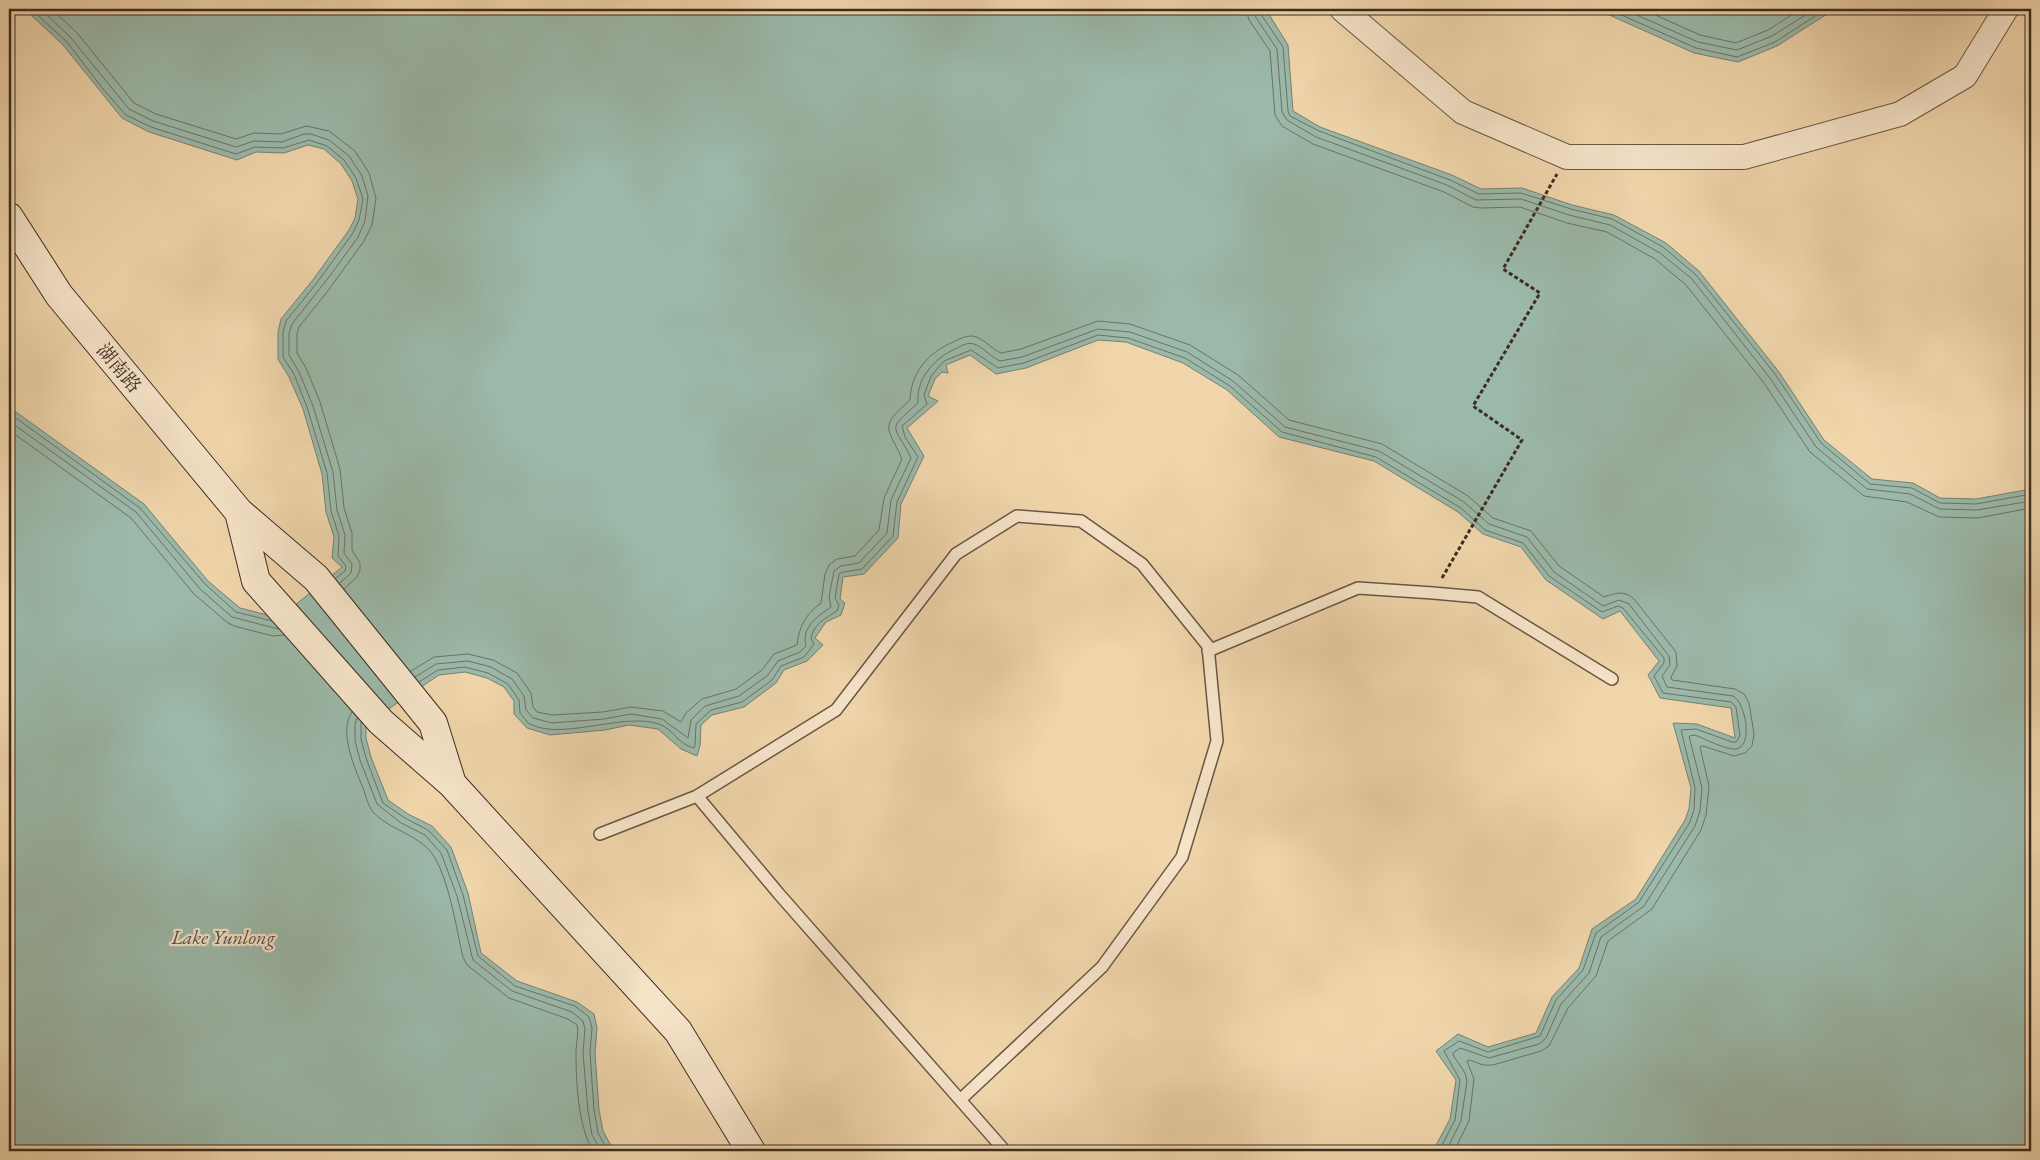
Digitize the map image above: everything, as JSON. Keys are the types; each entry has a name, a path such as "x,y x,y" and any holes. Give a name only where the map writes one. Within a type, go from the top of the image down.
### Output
{"street":[{"path":"1342,9 1463,112 1567,157 1744,157 1900,114 1964,76 2006,9"},
{"name":"湖南路","path":"9,217 58,295 239,512 316,578 433,723 452,784"},
{"path":"239,512 256,581 381,722 452,784 678,1031 751,1151"}],"lane":[{"path":"600,834 697,796 836,710 956,554 1017,516 1082,521 1142,564 1208,646 1217,741 1182,857 1102,966 960,1100"},
{"path":"1208,651 1358,588 1478,597 1612,679"},
{"path":"697,796 779,894 1005,1151"}],"path":[{"path":"1433,594 1522,440 1473,406 1540,293 1503,269 1567,157"}],"water":[{"name":"Lake Yunlong","path":"21,9 1263,9 1270,16 1288,45 1293,111 1320,127 1452,175 1481,189 1522,188 1572,205 1614,215 1666,243 1699,271 1779,372 1824,440 1872,479 1913,483 1940,498 1976,499 2031,489 2031,1151 1433,1151 1450,1119 1456,1080 1436,1051 1458,1034 1488,1047 1536,1033 1552,997 1579,968 1592,929 1636,899 1685,820 1689,809 1691,788 1673,723 1697,724 1735,738 1731,708 1660,698 1648,675 1659,661 1620,611 1603,619 1546,580 1521,547 1483,534 1458,512 1374,461 1279,437 1227,390 1183,363 1126,342 1098,340 1026,368 996,374 970,355 946,365 948,373 942,372 935,379 928,396 938,401 907,428 924,456 901,504 898,538 864,574 843,577 840,599 845,603 841,615 826,622 815,638 823,645 807,661 784,670 776,683 744,707 712,715 701,725 700,746 697,756 681,749 658,729 629,725 605,730 550,735 527,728 514,714 514,701 504,687 487,678 465,672 439,675 366,724 366,738 371,757 388,800 408,814 432,826 451,847 468,893 481,953 517,981 577,1002 594,1014 597,1028 595,1053 599,1110 603,1131 614,1151 9,1151 9,407 144,504 208,581 240,608 279,618 342,567 332,558 334,537 326,512 322,474 303,409 289,377 278,359 278,332 281,319 312,281 349,230 355,218 358,199 352,181 341,164 324,149 308,145 284,153 256,152 237,160 149,132 122,118 63,45 30,14"},
{"path":"1596,9 1835,9 1777,46 1738,62 1694,53"}]}
